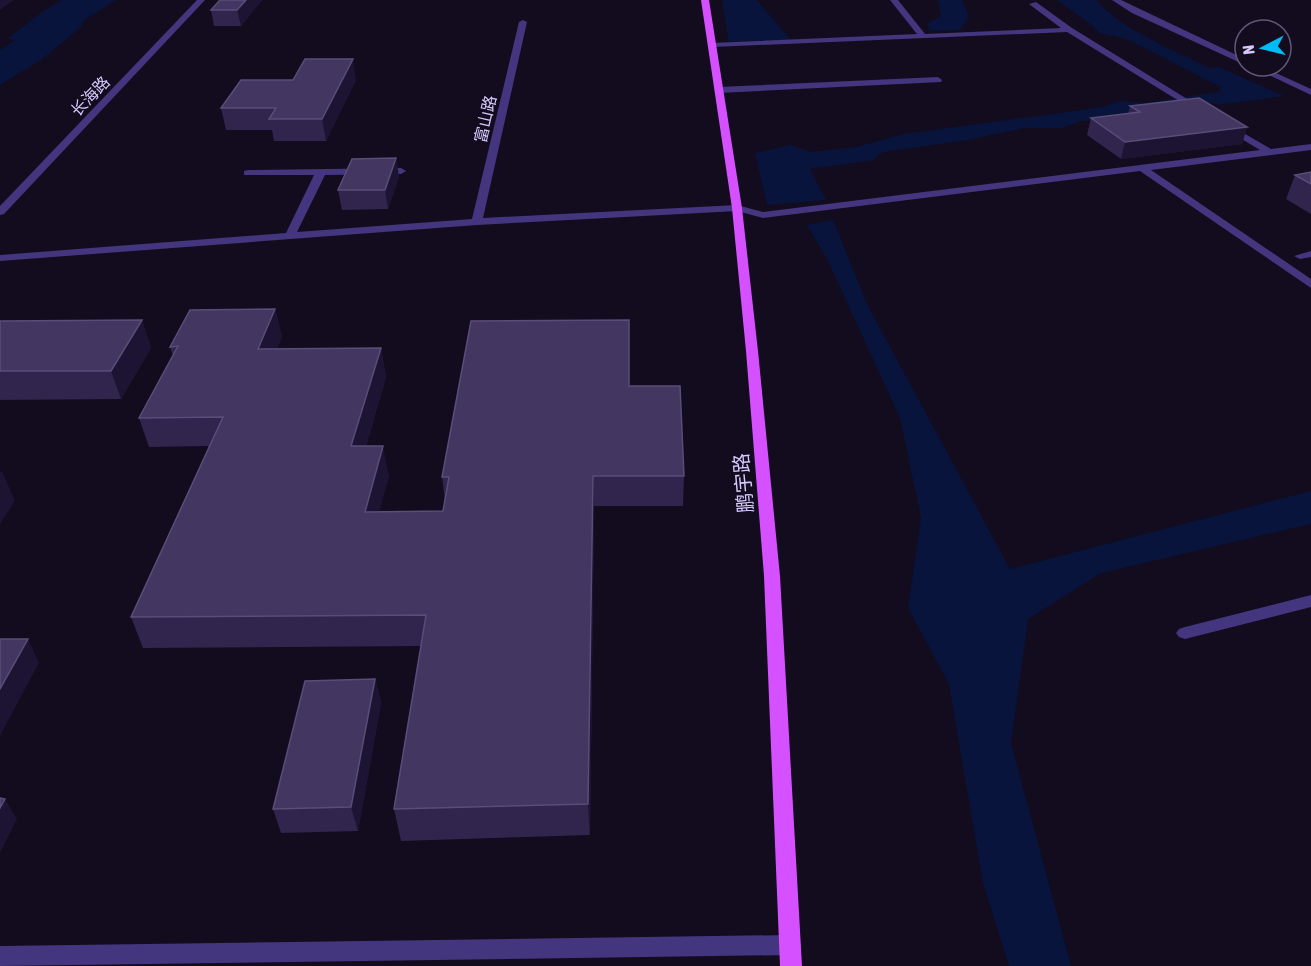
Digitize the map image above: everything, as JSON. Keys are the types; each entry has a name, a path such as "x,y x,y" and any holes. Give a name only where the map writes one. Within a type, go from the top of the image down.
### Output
{"main road":[{"name":"鹏宇路","path":"705,0 737,208 752,351 772,576 791,956"}],"street":[{"name":"长海路","path":"0,212 201,0"},
{"path":"894,0 924,37"},
{"path":"1116,0 1143,16 1233,57"},
{"path":"1033,4 1069,30 1269,152"},
{"name":"富山路","path":"477,222 523,22"},
{"path":"712,45 1069,30"},
{"path":"1280,78 1311,92"},
{"path":"719,90 938,80"},
{"path":"0,258 477,222 737,208 763,215 1311,147"},
{"path":"1142,168 1311,284"},
{"path":"248,173 401,171"},
{"path":"290,236 321,172"},
{"path":"1185,633 1311,601"},
{"path":"6,959 791,956"}],"water":[{"path":"62,0 116,0 83,21 81,27 41,60 0,85 0,50 15,40 7,39"},
{"path":"722,0 757,0 791,40 729,42"},
{"path":"938,0 962,0 969,17 960,30 930,31 927,24 941,16"},
{"path":"1057,0 1096,0 1121,21 1149,38 1209,68 1219,67 1233,73 1233,78 1244,78 1284,96 1157,110 1127,119 1081,121 1061,128 1025,128 968,140 883,152 873,160 810,169 826,200 767,205 755,153 790,145 811,152 856,147 904,134 1104,107 1117,101 1145,103 1219,92 1221,87 1124,38 1099,33"},
{"path":"833,220 868,306 1010,569 1311,491 1311,524 1101,573 1028,619 1011,743 1071,966 1009,966 983,883 949,684 908,608 921,518 900,418 828,261 807,225"}],"building":[{"path":"220,0 246,0 237,10 211,10"},
{"path":"305,59 353,59 322,119 269,119 276,108 221,108 241,80 293,80"},
{"path":"1199,98 1247,127 1125,142 1091,118 1140,112 1130,106"},
{"path":"396,158 385,190 338,190 352,159"},
{"path":"1311,172 1311,184 1295,175"},
{"path":"275,309 258,349 381,348 351,446 383,446 365,512 443,511 449,477 442,477 471,321 629,320 629,386 680,386 684,476 593,476 588,804 394,809 426,615 131,617 223,417 139,418 178,346 170,347 190,310"},
{"path":"142,320 111,371 0,371 0,321"},
{"path":"0,639 28,639 0,689"},
{"path":"375,679 351,807 273,809 305,681"},
{"path":"0,798 5,799 0,808"}]}
